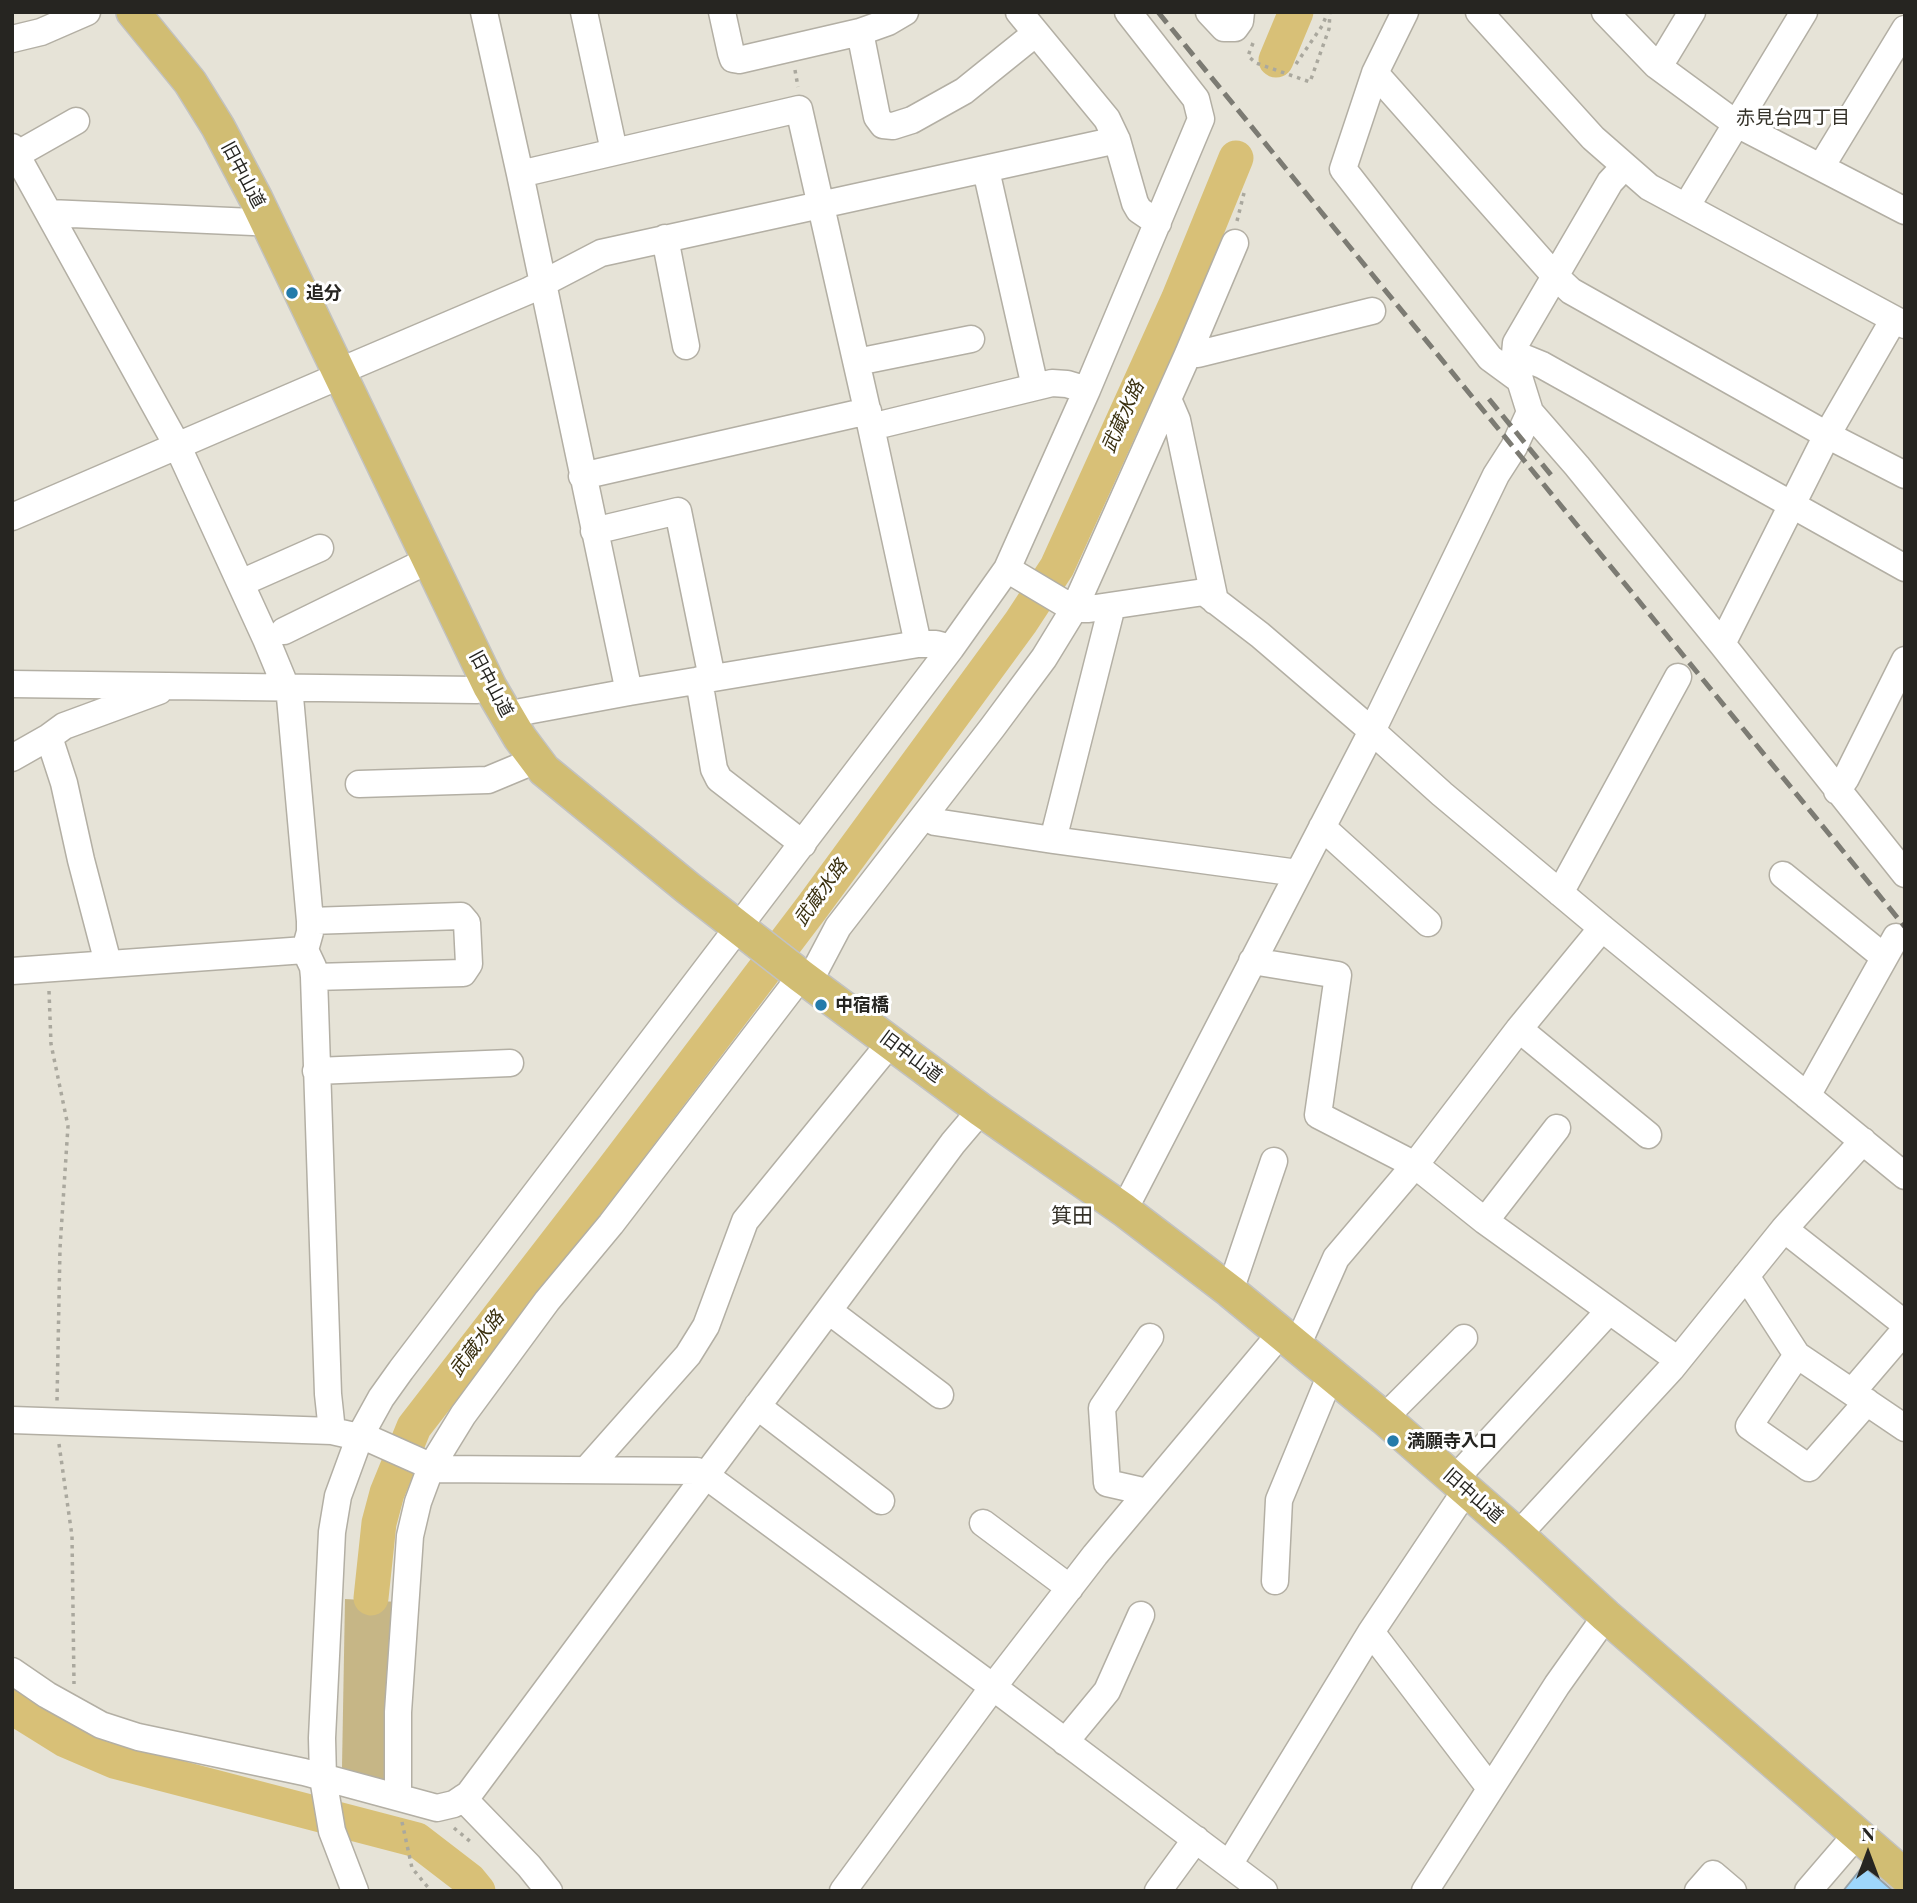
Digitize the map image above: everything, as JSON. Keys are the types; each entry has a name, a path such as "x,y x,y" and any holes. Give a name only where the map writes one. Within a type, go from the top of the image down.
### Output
{"main road":[{"name":"旧中山道","path":"133,12 191,82 218,127 266,219 491,687 536,760 558,783 802,977 981,1110 1124,1210 1230,1291 1384,1418 1606,1616 1905,1876"}],"street":[{"path":"12,38 41,32 87,12"},
{"path":"484,12 628,692"},
{"path":"584,12 614,152"},
{"path":"722,12 733,59 738,60 860,32 888,22 905,12"},
{"path":"1019,12 1107,119 1117,140 1135,203 1139,210 1158,223"},
{"path":"355,1891 332,1831 324,1784 322,1738 332,1532 338,1496 367,1439 381,1398 401,1370 742,931 803,844 951,648 1013,574 1201,119 1196,99 1128,12"},
{"path":"1209,12 1224,27 1235,28 1240,21 1241,12"},
{"path":"1405,12 1375,73 1343,169 1490,358 1517,367 1542,365 1905,568"},
{"path":"1479,12 1593,138 1649,187 1899,322 1827,435 1722,644"},
{"path":"1605,12 1656,65 1735,123 1905,211"},
{"path":"1656,65 1666,55 1692,12"},
{"path":"1686,206 1804,12"},
{"path":"1821,167 1905,29"},
{"path":"860,32 877,117 883,125 893,126 912,120 964,92 1036,33"},
{"path":"1375,73 1554,275 1582,298 1827,435 1905,475"},
{"path":"520,174 799,109 918,644"},
{"path":"76,121 14,151 178,447 288,688 310,921 305,950 313,967 314,977 328,1394 332,1431"},
{"path":"12,517 178,447 341,374 352,366 528,291 601,253 1117,140"},
{"path":"1624,167 1610,182 1516,343 1517,367 1530,412 1722,644 1905,874"},
{"path":"986,170 1035,387"},
{"path":"49,213 253,222 266,219"},
{"path":"399,1806 398,1712 410,1536 426,1465 547,1301 611,1224 802,977 1044,658 1168,399 1236,236"},
{"path":"665,238 686,346"},
{"path":"1188,354 1198,354 1372,311"},
{"path":"857,362 971,339"},
{"path":"582,476 1035,387 1060,384 1087,390"},
{"path":"1168,399 1177,420 1215,601"},
{"path":"1124,1210 1372,730 1496,475 1514,447 1530,412"},
{"path":"594,531 678,511 706,679 713,769 719,779 803,844"},
{"path":"240,583 320,548"},
{"path":"284,631 429,560"},
{"path":"1013,574 1068,605 1112,606 1204,592 1260,635 1372,730 1442,794 1602,928 1905,1176"},
{"path":"1053,840 1112,606"},
{"path":"508,716 628,692 918,644 936,644 951,648"},
{"path":"1837,790 1846,778 1905,660"},
{"path":"1560,893 1678,677"},
{"path":"12,684 476,690 491,687"},
{"path":"12,758 64,726 167,687"},
{"path":"49,737 64,783 108,963"},
{"path":"359,784 488,780 536,760"},
{"path":"924,817 935,822 1053,840 1298,873"},
{"path":"1322,827 1428,923"},
{"path":"1783,875 1890,947 1807,1096"},
{"path":"310,921 461,916 467,923 469,964 463,973 314,977"},
{"path":"843,1891 993,1687 1070,1588 1147,1492 1289,1340 1336,1258 1415,1165 1518,1029 1602,928"},
{"path":"12,971 305,950"},
{"path":"1252,961 1338,975 1318,1115 1415,1165 1485,1221 1678,1360"},
{"path":"1518,1029 1648,1135"},
{"path":"587,1469 688,1355 706,1326 745,1221 891,1042"},
{"path":"316,1071 510,1063"},
{"path":"12,1671 102,1725 138,1737 324,1784 399,1806 437,1808 454,1804 469,1794 953,1143 981,1110"},
{"path":"1485,1221 1557,1128"},
{"path":"1518,1535 1678,1360 1784,1229 1863,1141"},
{"path":"1230,1291 1275,1161"},
{"path":"1784,1229 1905,1324"},
{"path":"1746,1276 1797,1355 1905,1428"},
{"path":"829,1311 940,1395"},
{"path":"1230,1863 1460,1485 1609,1311"},
{"path":"1797,1355 1749,1426 1809,1468 1905,1330"},
{"path":"1147,1492 1107,1483 1102,1408 1150,1337"},
{"path":"1384,1418 1464,1338"},
{"path":"1275,1581 1279,1500 1331,1374"},
{"path":"757,1406 881,1501"},
{"path":"12,1420 332,1431 367,1439 437,1469 696,1471 993,1687 1264,1891"},
{"path":"983,1523 1070,1588"},
{"path":"1065,1742 1107,1691 1141,1615"},
{"path":"1425,1891 1557,1685 1606,1616"},
{"path":"1371,1632 1490,1788"},
{"path":"463,1798 530,1866 549,1891"},
{"path":"1808,1891 1857,1834"},
{"path":"1158,1891 1196,1839"},
{"path":"1698,1891 1713,1874 1733,1891"}],"path":[{"path":"1256,34 1248,56 1256,63 1310,82 1329,29 1329,12"},
{"path":"1296,64 1329,12"},
{"path":"790,48 800,98 799,109"},
{"path":"1236,236 1244,192"},
{"path":"49,968 51,1044 68,1126 60,1248 56,1422 72,1536 72,1709"},
{"path":"399,1806 412,1868 431,1891"}],"shaded area":[{"path":"345,1599 398,1602 388,1783 344,1774 342,1767"}],"building":[{"path":"1863,1866 1877,1877 1893,1891 1843,1891"}],"waterway":[{"name":"武蔵水路","path":"1276,60 1296,12"},
{"name":"武蔵水路","path":"371,1598 379,1523 387,1493 414,1427 813,906 1021,622 1057,567 1178,300 1236,158"},
{"path":"12,1707 65,1740 114,1761 417,1840 469,1880 478,1891"}],"railway":[{"path":"1158,12 1905,927"},
{"path":"1489,399 1551,475"}],"place":[{"name":"追分","path":"292,293"},
{"name":"中宿橋","path":"821,1005"},
{"name":"満願寺入口","path":"1393,1441"}],"district":[{"name":"赤見台四丁目","path":"1793,118"},
{"name":"箕田","path":"1072,1216"}]}
